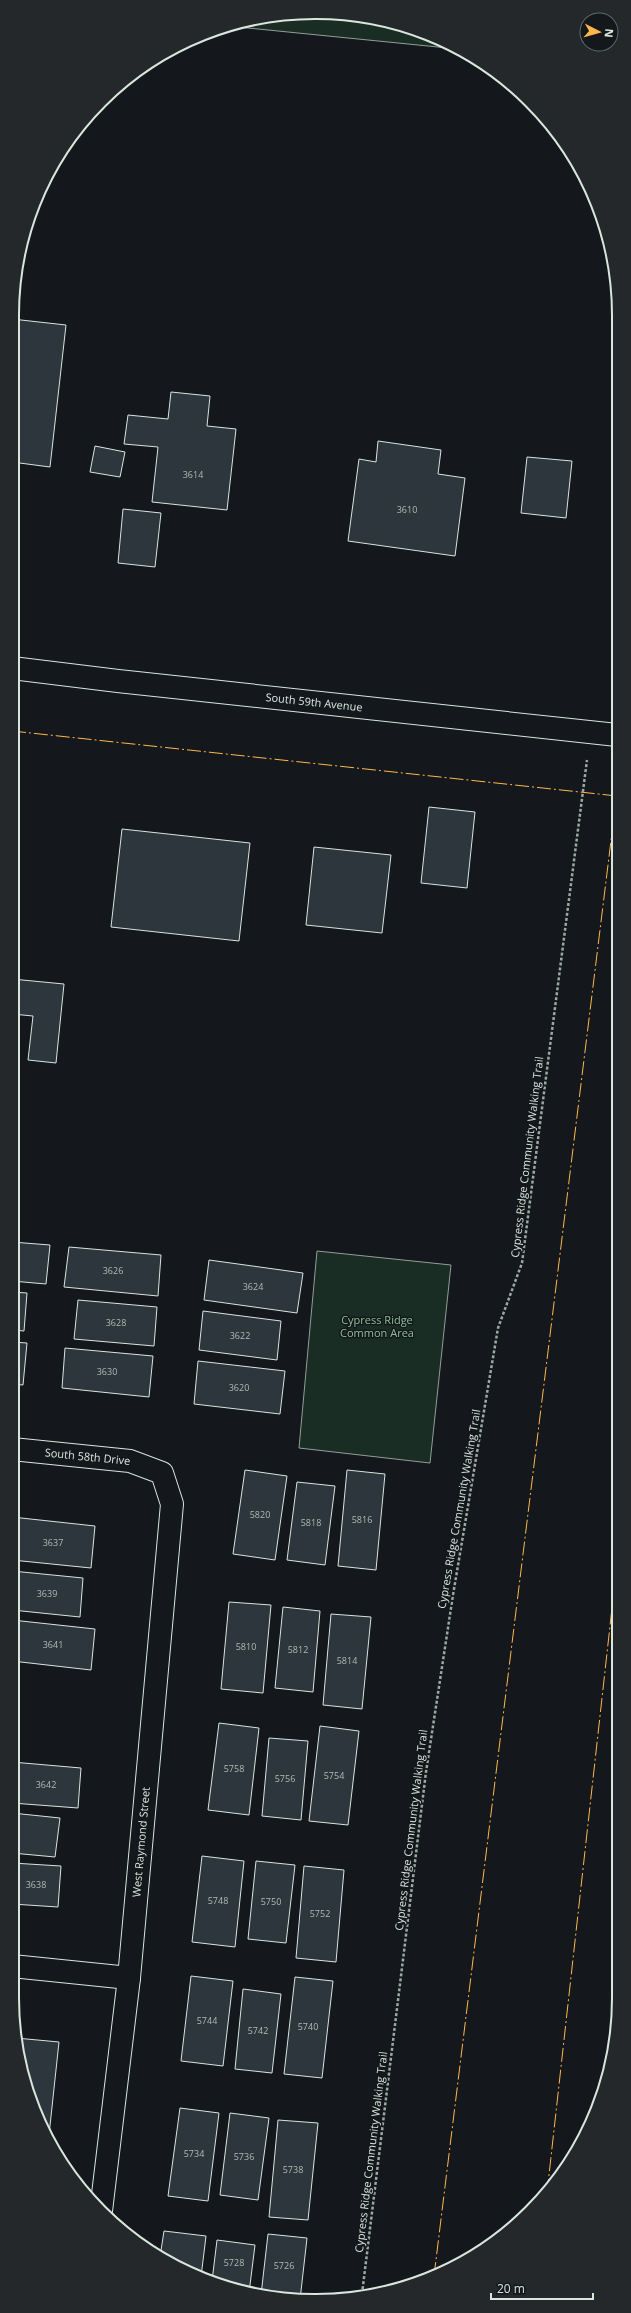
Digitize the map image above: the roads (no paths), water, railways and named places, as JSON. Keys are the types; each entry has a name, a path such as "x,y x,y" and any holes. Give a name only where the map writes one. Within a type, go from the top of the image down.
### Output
{"street":[{"name":"South 59th Avenue","path":"19,669 118,681 612,734"},
{"name":"South 58th Drive","path":"19,1450 130,1461 162,1473"},
{"name":"West Raymond Street","path":"102,2203 129,1978 172,1504 162,1473"},
{"path":"19,1967 129,1978"}],"park label":[{"name":"Cypress Ridge Common Area","path":"377,1326"}]}
